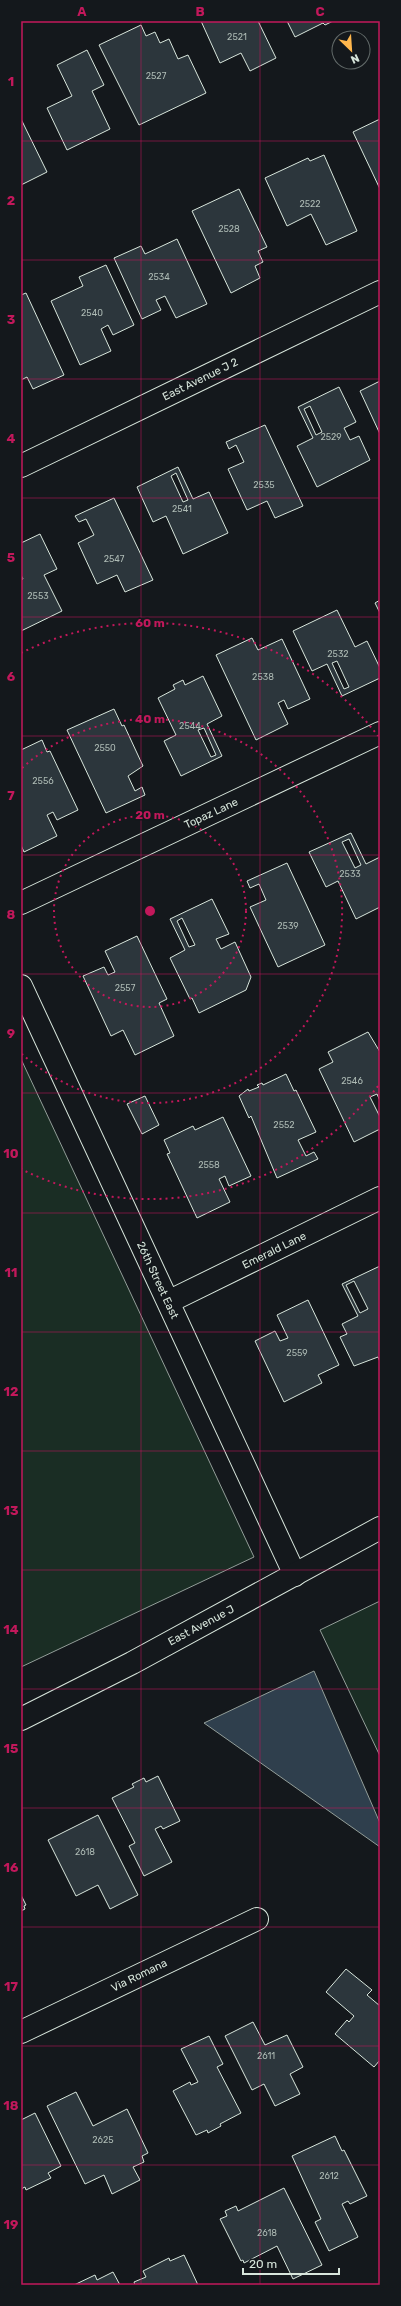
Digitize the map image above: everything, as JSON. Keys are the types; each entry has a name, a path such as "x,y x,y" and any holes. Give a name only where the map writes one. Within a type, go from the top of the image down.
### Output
{"street":[{"name":"East Avenue J 2","path":"21,466 380,292"},
{"name":"Topaz Lane","path":"21,903 380,734"},
{"name":"26th Street East","path":"21,986 295,1574"},
{"name":"Emerald Lane","path":"168,1302 380,1198"},
{"name":"East Avenue J","path":"21,1719 132,1663 380,1528"},
{"name":"Via Romana","path":"21,2032 257,1919"}],"green space":[{"path":"21,1059 254,1557 21,1667"},
{"path":"380,1601 380,1756 320,1630"}],"water":[{"path":"314,1671 380,1823 380,1847 204,1723"}],"building":[{"path":"201,21 258,21 276,58 250,71 241,53 220,63"},
{"path":"287,21 333,21 325,25 323,23 295,37"},
{"path":"141,25 146,36 155,32 160,43 169,39 178,59 188,55 206,93 139,125 99,45"},
{"path":"87,50 104,85 92,91 110,129 67,150 47,108 72,96 57,65"},
{"path":"21,119 47,172 21,185"},
{"path":"380,119 380,189 353,132"},
{"path":"324,155 357,231 326,245 311,214 287,226 265,178 308,158 310,161"},
{"path":"239,189 267,247 258,251 263,262 255,266 260,278 231,293 192,211"},
{"path":"177,239 207,304 176,318 165,296 156,300 161,310 142,319 114,258 141,246 145,254"},
{"path":"106,265 134,325 113,335 108,325 101,329 111,351 80,365 51,301 83,286 79,277"},
{"path":"26,293 64,375 33,389 27,377 21,380 21,295"},
{"path":"380,381 380,434 360,391"},
{"path":"339,387 356,422 344,428 350,440 359,436 370,460 317,487 297,446 313,438 298,407","holes":["310,406 322,432 316,435 304,409"]},
{"path":"265,425 303,506 275,518 267,501 247,510 228,469 244,462 236,445 229,449 226,442"},
{"path":"178,467 193,499 209,492 228,533 183,554 166,516 153,522 137,487","holes":["176,473 188,500 183,502 171,476"]},
{"path":"114,498 153,580 125,592 117,575 97,584 78,543 94,535 86,519 79,522 75,516"},
{"path":"40,534 57,569 44,575 62,611 21,631 21,580 23,579 21,575 21,543"},
{"path":"380,600 380,613 375,603"},
{"path":"337,610 355,647 367,641 380,668 380,678 342,696 327,664 312,671 293,631","holes":["337,661 349,687 344,689 332,663"]},
{"path":"252,638 258,650 282,639 310,699 288,709 284,700 278,703 288,724 256,740 216,655"},
{"path":"203,676 222,716 207,724 222,756 181,776 164,741 176,735 158,698 175,689 173,685 183,680 185,685","holes":["204,728 216,755 211,757 198,730"]},
{"path":"114,709 122,726 124,725 143,766 128,776 135,791 142,787 145,795 106,813 67,730"},
{"path":"42,740 47,752 50,751 78,810 57,820 53,812 47,815 57,836 24,852 21,845 21,750"},
{"path":"351,833 366,864 380,857 380,907 356,919 338,881 326,887 309,852","holes":["349,839 361,865 355,868 342,842"]},
{"path":"287,863 325,945 278,967 250,907 266,900 259,884 250,888 247,881"},
{"path":"212,899 229,934 216,939 221,949 235,942 251,977 246,990 199,1013 192,998 190,999 170,958 185,950 170,919","holes":["182,918 195,945 189,947 177,921"]},
{"path":"137,936 167,999 159,1003 174,1036 135,1055 123,1030 111,1036 83,976 104,967 108,975 115,972 105,951"},
{"path":"368,1032 380,1052 380,1101 377,1094 370,1097 380,1117 380,1129 354,1142 319,1069 333,1062 328,1052"},
{"path":"286,1074 294,1091 296,1090 316,1132 298,1140 306,1156 314,1152 318,1159 277,1178 251,1116 249,1118 239,1096 248,1089 249,1091 259,1087 257,1085 262,1083 263,1085"},
{"path":"145,1096 159,1125 142,1134 127,1104"},
{"path":"223,1117 251,1176 229,1186 225,1176 219,1179 230,1202 197,1218 167,1154 170,1153 164,1140 193,1126 195,1130"},
{"path":"380,1266 380,1362 378,1357 354,1366 340,1337 347,1334 342,1324 358,1316 342,1284","holes":["354,1281 368,1309 360,1313 346,1285"]},
{"path":"308,1300 339,1365 318,1375 322,1383 284,1402 255,1341 275,1331 280,1341 288,1338 277,1315"},
{"path":"158,1776 180,1821 163,1829 161,1826 155,1829 172,1862 144,1876 129,1846 135,1843 112,1798 134,1787 132,1784 144,1778 146,1782"},
{"path":"98,1815 138,1895 110,1909 98,1885 76,1896 48,1840"},
{"path":"21,1895 26,1905 24,1906 25,1909 21,1911"},
{"path":"346,1969 372,1990 367,1995 380,2006 380,2060 374,2067 335,2034 347,2020 349,2022 354,2016 326,1992"},
{"path":"253,2022 265,2045 287,2035 303,2067 290,2074 300,2094 275,2106 264,2084 252,2090 225,2036"},
{"path":"209,2036 223,2064 217,2067 241,2113 220,2124 221,2126 208,2133 207,2130 196,2135 173,2091 190,2082 191,2085 198,2082 181,2049"},
{"path":"76,2092 93,2126 127,2109 148,2153 142,2156 144,2162 133,2167 140,2180 112,2194 104,2175 85,2184 47,2106"},
{"path":"35,2113 61,2166 48,2173 51,2178 26,2190 25,2187 21,2189 21,2120"},
{"path":"335,2136 342,2151 344,2150 367,2196 350,2204 348,2201 342,2204 358,2237 329,2251 315,2222 321,2219 292,2156"},
{"path":"284,2188 322,2265 293,2279 277,2246 244,2263 243,2260 241,2261 220,2219 227,2216 225,2211 236,2206 238,2211"},
{"path":"184,2255 198,2285 135,2285 134,2282 146,2277 143,2271 169,2258 170,2261"},
{"path":"113,2272 120,2285 74,2285 95,2275 97,2280"}]}
